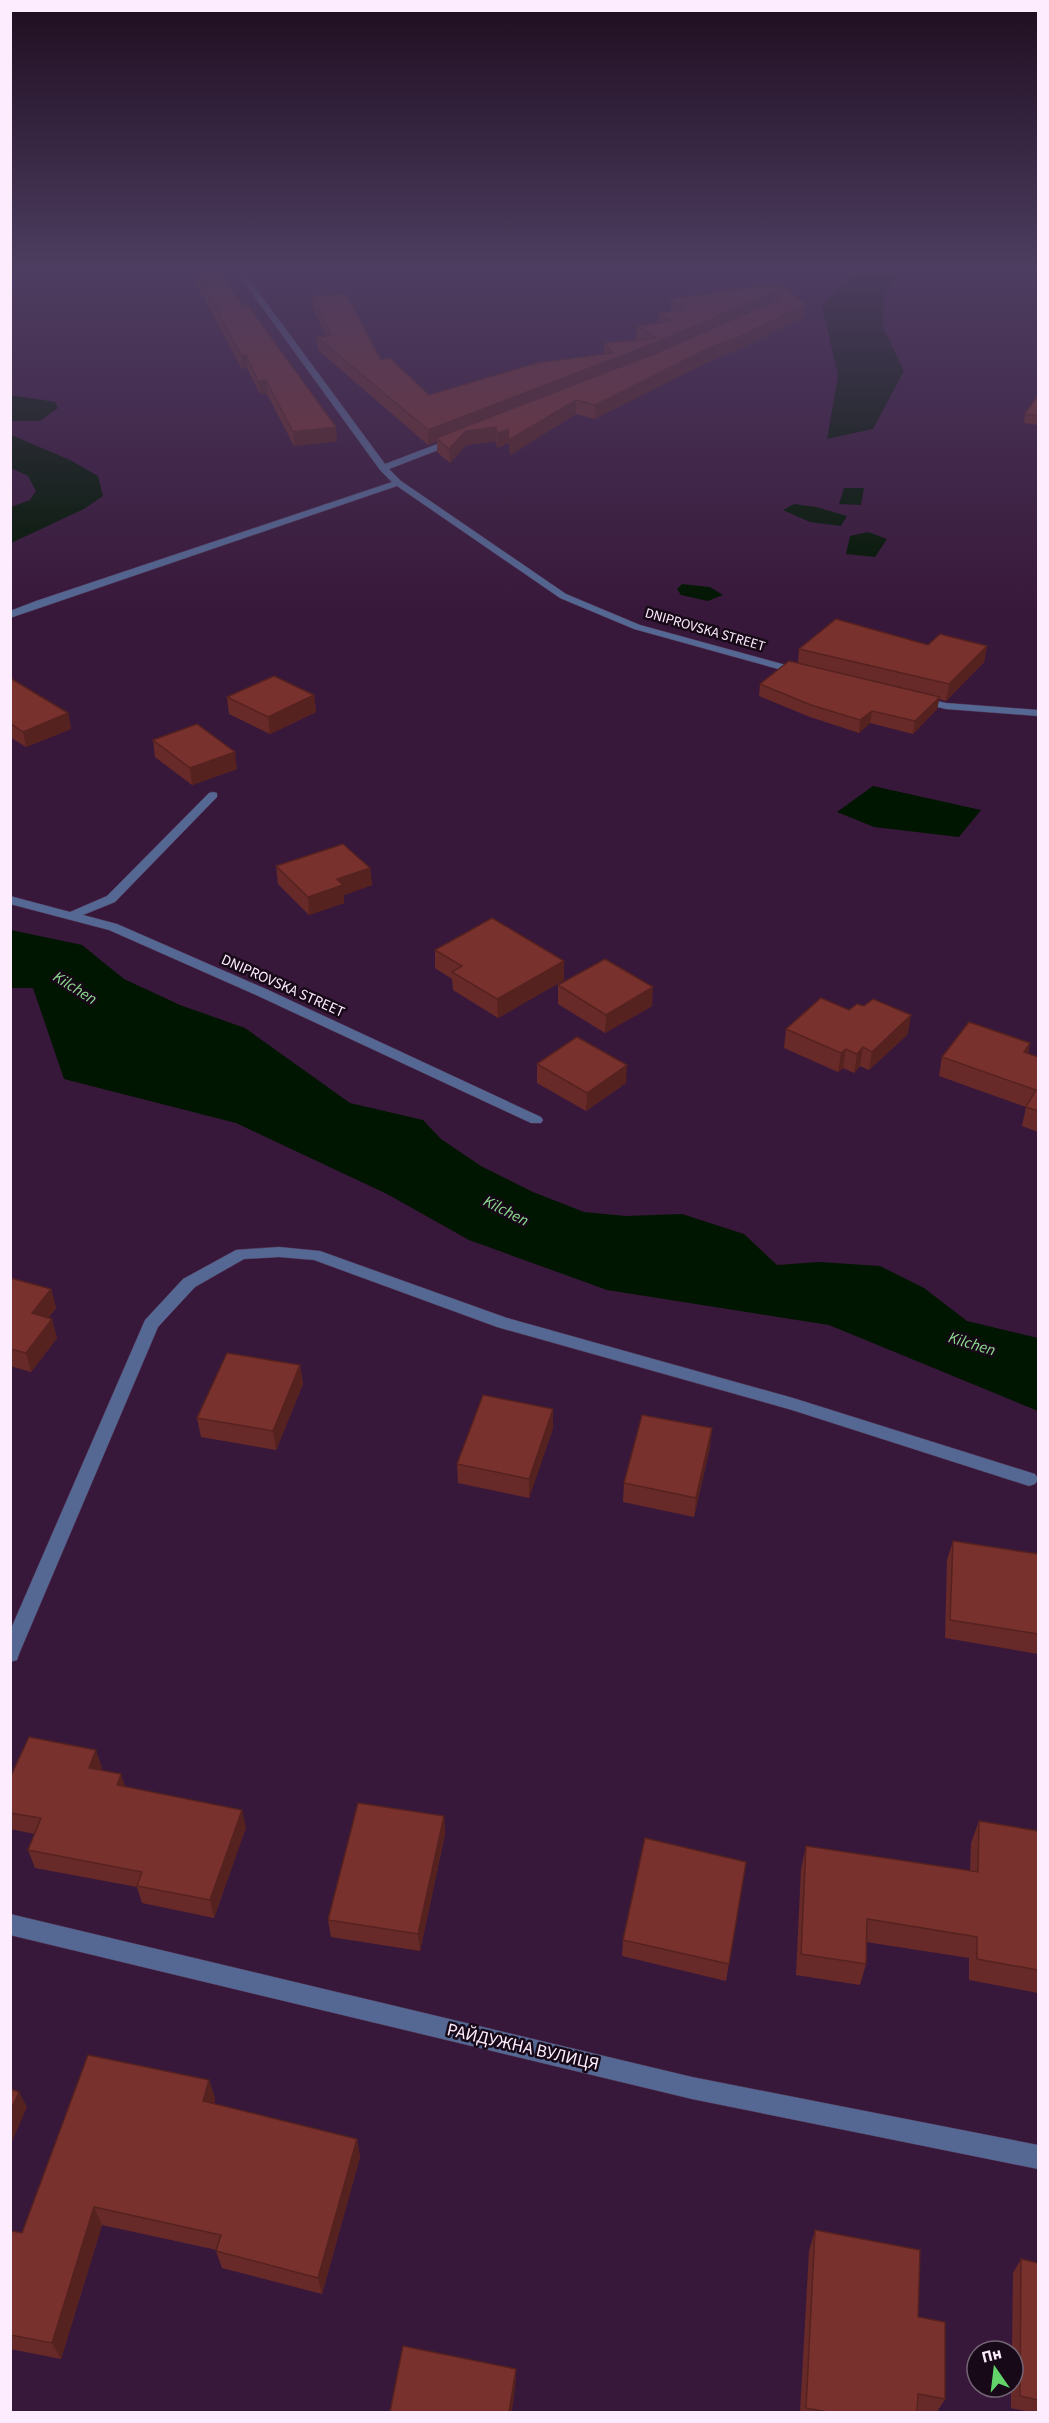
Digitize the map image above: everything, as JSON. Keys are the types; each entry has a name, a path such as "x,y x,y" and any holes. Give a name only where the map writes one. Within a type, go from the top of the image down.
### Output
{"street":[{"name":"DNIPROVSKA STREET","path":"322,384 383,468 398,483 563,596 637,627 809,674"},
{"path":"383,468 461,438"},
{"path":"10,615 39,603 355,495 398,483"},
{"path":"912,698 946,706 1034,713 1038,700"},
{"path":"69,917 111,899 213,795"},
{"name":"DNIPROVSKA STREET","path":"10,900 113,927 261,992 536,1120"},
{"path":"10,1654 151,1324 189,1283 241,1254 279,1251 315,1255 503,1323 793,1404 1029,1479"},
{"name":"РАЙДУЖНА ВУЛИЦЯ","path":"10,1924 692,2088 1038,2157"}],"water":[{"path":"837,384 897,384 873,429 827,439"},
{"path":"10,395 55,402 58,408 40,421 11,421"},
{"path":"11,435 70,460 98,476 103,496 84,509 11,543 11,507 30,500 36,491 28,476 11,468"},
{"path":"844,488 864,488 861,505 839,504"},
{"path":"794,504 816,507 847,516 841,526 810,522 783,510"},
{"path":"868,532 887,539 875,557 846,554 850,536"},
{"path":"682,584 710,587 723,595 708,601 681,595 677,589"},
{"path":"873,786 981,810 959,837 874,827 837,812"},
{"name":"Kilchen","path":"11,930 82,945 124,979 180,1005 245,1028 350,1103 423,1120 441,1139 481,1166 533,1192 584,1212 626,1216 682,1214 744,1234 777,1265 819,1262 880,1266 924,1288 967,1321 1038,1338 1038,1411 829,1325 607,1290 469,1240 387,1194 236,1123 64,1079 33,988 11,988"}],"building":[{"path":"268,384 305,384 336,427 293,432"},
{"path":"373,384 417,384 429,395 466,384 548,384 428,430"},
{"path":"576,384 637,384 595,405 576,400 509,440 508,429 497,434 496,427 466,431 449,449 436,438"},
{"path":"1038,395 1038,416 1025,414"},
{"path":"836,619 928,645 940,634 987,646 949,684 799,649"},
{"path":"789,661 940,697 915,721 872,711 860,720 811,705 760,684"},
{"path":"274,676 314,695 268,717 227,697"},
{"path":"10,678 68,713 23,732 10,723"},
{"path":"197,724 235,752 190,768 153,740"},
{"path":"343,844 370,868 337,879 343,885 308,897 276,866"},
{"path":"492,918 564,961 497,999 452,972 462,966 435,950"},
{"path":"605,959 653,987 606,1015 558,985"},
{"path":"821,998 849,1010 857,1004 864,1006 873,999 911,1015 872,1052 863,1047 857,1054 846,1049 841,1053 786,1029"},
{"path":"969,1022 1030,1043 1024,1052 1038,1057 1038,1111 1026,1107 1036,1090 942,1057"},
{"path":"577,1037 627,1065 587,1093 537,1064"},
{"path":"10,1278 51,1289 32,1313 52,1319 26,1353 10,1349"},
{"path":"227,1353 300,1365 273,1431 197,1418"},
{"path":"483,1395 553,1409 529,1479 457,1464"},
{"path":"642,1415 712,1428 696,1498 624,1483"},
{"path":"953,1541 1038,1554 1038,1634 950,1620"},
{"path":"29,1737 96,1750 89,1768 121,1774 117,1785 242,1810 210,1900 137,1886 142,1872 28,1850 41,1818 10,1813 10,1778"},
{"path":"358,1803 444,1816 418,1934 328,1920"},
{"path":"979,1821 1038,1831 1038,1970 977,1959 977,1937 867,1919 866,1964 801,1954 806,1846 978,1872"},
{"path":"645,1838 746,1862 729,1964 623,1940"},
{"path":"88,2055 209,2080 203,2101 357,2139 318,2278 216,2251 221,2235 94,2207 52,2343 10,2335 10,2234 12,2231 22,2233"},
{"path":"10,2089 19,2092 10,2112"},
{"path":"815,2230 920,2250 918,2317 945,2322 945,2399 918,2394 917,2412 828,2412 806,2408"},
{"path":"1021,2259 1038,2263 1038,2400 1025,2397 1025,2339 1020,2339"},
{"path":"403,2346 516,2369 509,2412 390,2412"}]}
